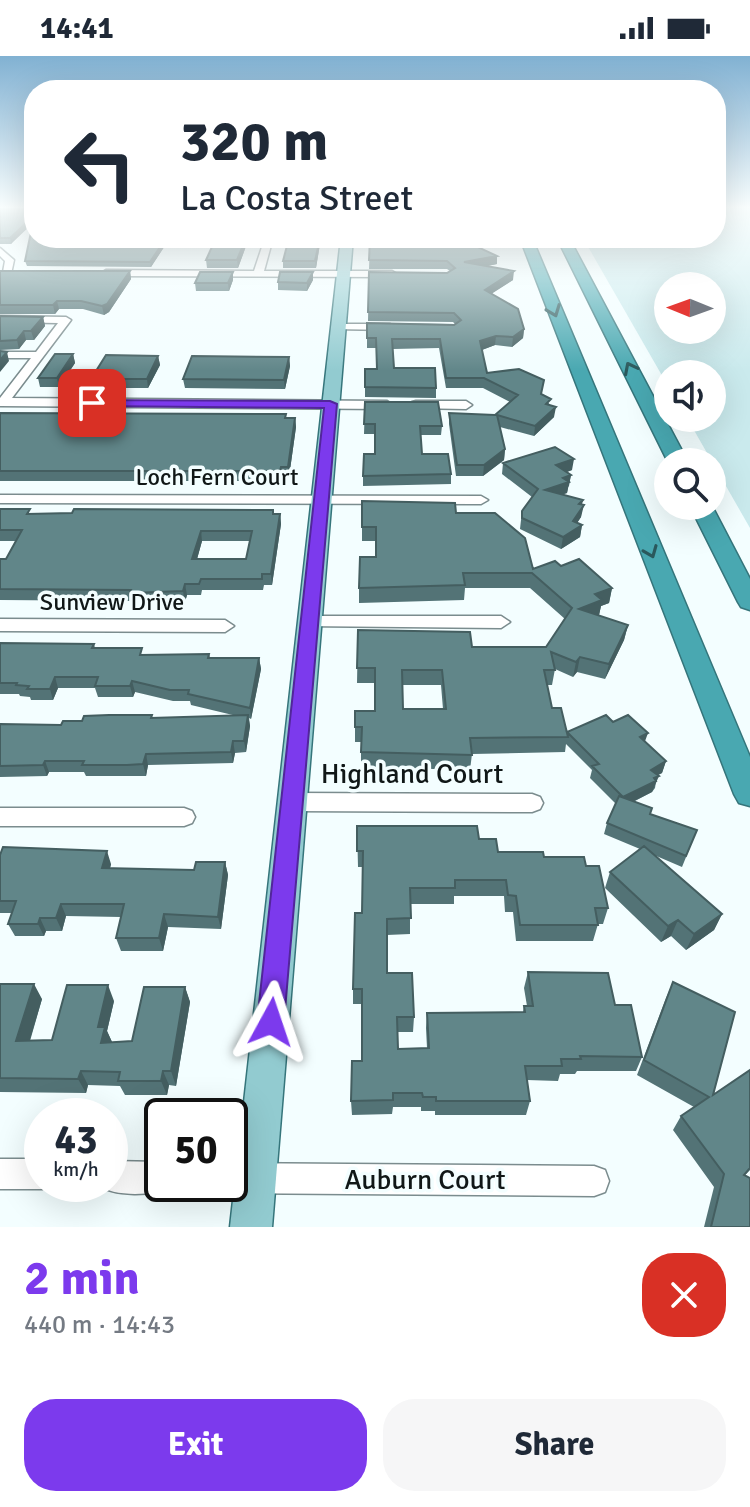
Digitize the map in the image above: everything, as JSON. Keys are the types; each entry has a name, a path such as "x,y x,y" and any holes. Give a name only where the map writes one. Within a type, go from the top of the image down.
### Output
{"highway":[{"path":"536,262 750,794"},
{"path":"575,262 671,448"},
{"path":"708,520 750,602"}],"main road":[{"path":"248,1140 292,802 344,262"},
{"path":"247,1202 251,1227"}],"street":[{"path":"258,274 262,262"},
{"path":"6,270 23,272"},
{"path":"99,273 403,275"},
{"path":"0,319 66,320 1,402"},
{"path":"338,327 410,328"},
{"path":"0,355 38,355"},
{"path":"1,402 466,405"},
{"name":"Loch Fern Court","path":"0,499 481,500"},
{"path":"309,622 501,622"},
{"name":"Sunview Drive","path":"0,625 225,626"},
{"name":"Highland Court","path":"292,802 532,803"},
{"path":"0,817 184,817"},
{"path":"0,1174 24,1174"},
{"name":"Auburn Court","path":"248,1178 594,1181"}],"shaded area":[{"path":"597,262 750,262 750,528 726,486 726,448 704,448 695,432 726,432 726,360 654,362"}],"building":[{"path":"448,262 466,262 514,271 485,290 518,309 524,329 513,337 496,336 480,341 487,373 519,369 544,380 541,394 551,399 546,404 556,407 535,426 497,415 505,449 484,465 457,465 449,413 495,415 518,395 484,378 446,378 440,339 392,339 394,368 435,368 436,388 365,387 365,369 377,369 376,338 367,338 367,323 454,325 461,320 454,313 368,312 369,272 447,273 455,268"},
{"path":"0,271 130,271 107,304 102,306 81,301 57,301 53,305 0,305"},
{"path":"200,272 233,272 228,283 195,283"},
{"path":"280,272 313,272 307,283 278,282"},
{"path":"0,316 43,317 31,331 24,331 17,340 0,341"},
{"path":"55,354 73,354 57,378 38,378"},
{"path":"106,355 158,356 147,379 91,379"},
{"path":"192,356 289,357 284,380 183,379"},
{"path":"365,402 438,402 442,426 420,426 422,454 448,454 451,474 363,476 364,454 375,454 375,424 364,424"},
{"path":"0,413 286,414 285,418 295,418 288,467 281,467 280,471 0,471"},
{"path":"555,447 574,459 556,465 571,475 563,478 569,482 545,490 583,500 579,504 584,505 573,521 582,525 563,537 522,518 522,511 538,489 503,463"},
{"path":"362,501 455,503 456,513 495,513 525,538 533,569 555,561 561,566 579,559 612,588 595,594 602,600 579,609 628,625 609,664 580,657 576,662 551,652 555,670 544,670 552,708 561,708 568,737 470,738 472,755 361,752 362,727 355,727 355,711 375,711 375,668 357,668 358,630 470,632 472,647 546,647 572,608 532,573 463,573 465,585 359,588 360,557 376,557 376,527 362,527","holes":["402,670 442,670 446,709 403,709"]},
{"path":"0,509 30,509 27,514 72,513 74,509 273,510 273,514 280,514 271,574 262,574 262,579 201,579 199,584 185,584 183,591 130,593 131,590 0,589 0,559 6,559 22,530 0,530","holes":["201,531 252,531 246,559 192,559"]},
{"path":"0,643 94,644 92,648 142,648 140,655 209,654 208,658 259,658 250,708 188,694 189,690 170,690 132,681 130,686 95,686 98,677 55,677 50,689 27,689 29,686 17,683 0,683"},
{"path":"152,715 151,718 248,715 244,741 233,741 231,752 146,754 143,764 127,765 45,761 43,765 0,766 0,724 61,725 63,721 82,721 84,716"},
{"path":"606,715 613,722 628,715 648,733 640,737 666,761 651,770 659,776 654,778 656,781 623,797 592,766 599,764 567,732"},
{"path":"619,796 652,808 650,814 697,830 686,856 607,823"},
{"path":"357,826 477,826 479,839 496,839 498,852 543,852 544,857 584,857 586,866 599,866 608,908 595,908 598,925 520,925 516,896 508,895 506,880 455,880 455,888 410,888 411,918 387,919 387,973 412,973 414,1017 397,1017 398,1049 429,1048 427,1013 525,1012 524,1006 533,1006 528,972 608,973 615,1005 631,1005 642,1057 580,1056 581,1059 561,1059 562,1066 525,1066 530,1101 436,1101 436,1097 423,1097 422,1093 393,1093 393,1100 351,1101 352,1061 362,1061 362,989 353,989 355,913 362,913 363,851 357,851"},
{"path":"644,846 722,914 694,934 678,920 668,926 610,872"},
{"path":"3,847 107,851 102,868 194,870 196,862 225,862 218,917 164,914 159,938 116,938 124,904 61,904 56,918 40,918 38,924 8,924 16,901 0,901 0,855"},
{"path":"673,982 735,1012 713,1095 750,1070 750,1168 744,1175 750,1178 750,1227 711,1227 724,1174 681,1116 709,1097 644,1060"},
{"path":"0,984 34,984 16,1041 52,1040 67,985 108,985 98,1027 105,1027 101,1043 132,1041 144,987 185,987 171,1071 163,1071 161,1081 118,1081 120,1072 81,1071 78,1079 0,1078"}],"route":[{"path":"92,403 330,404 271,1022"}]}
